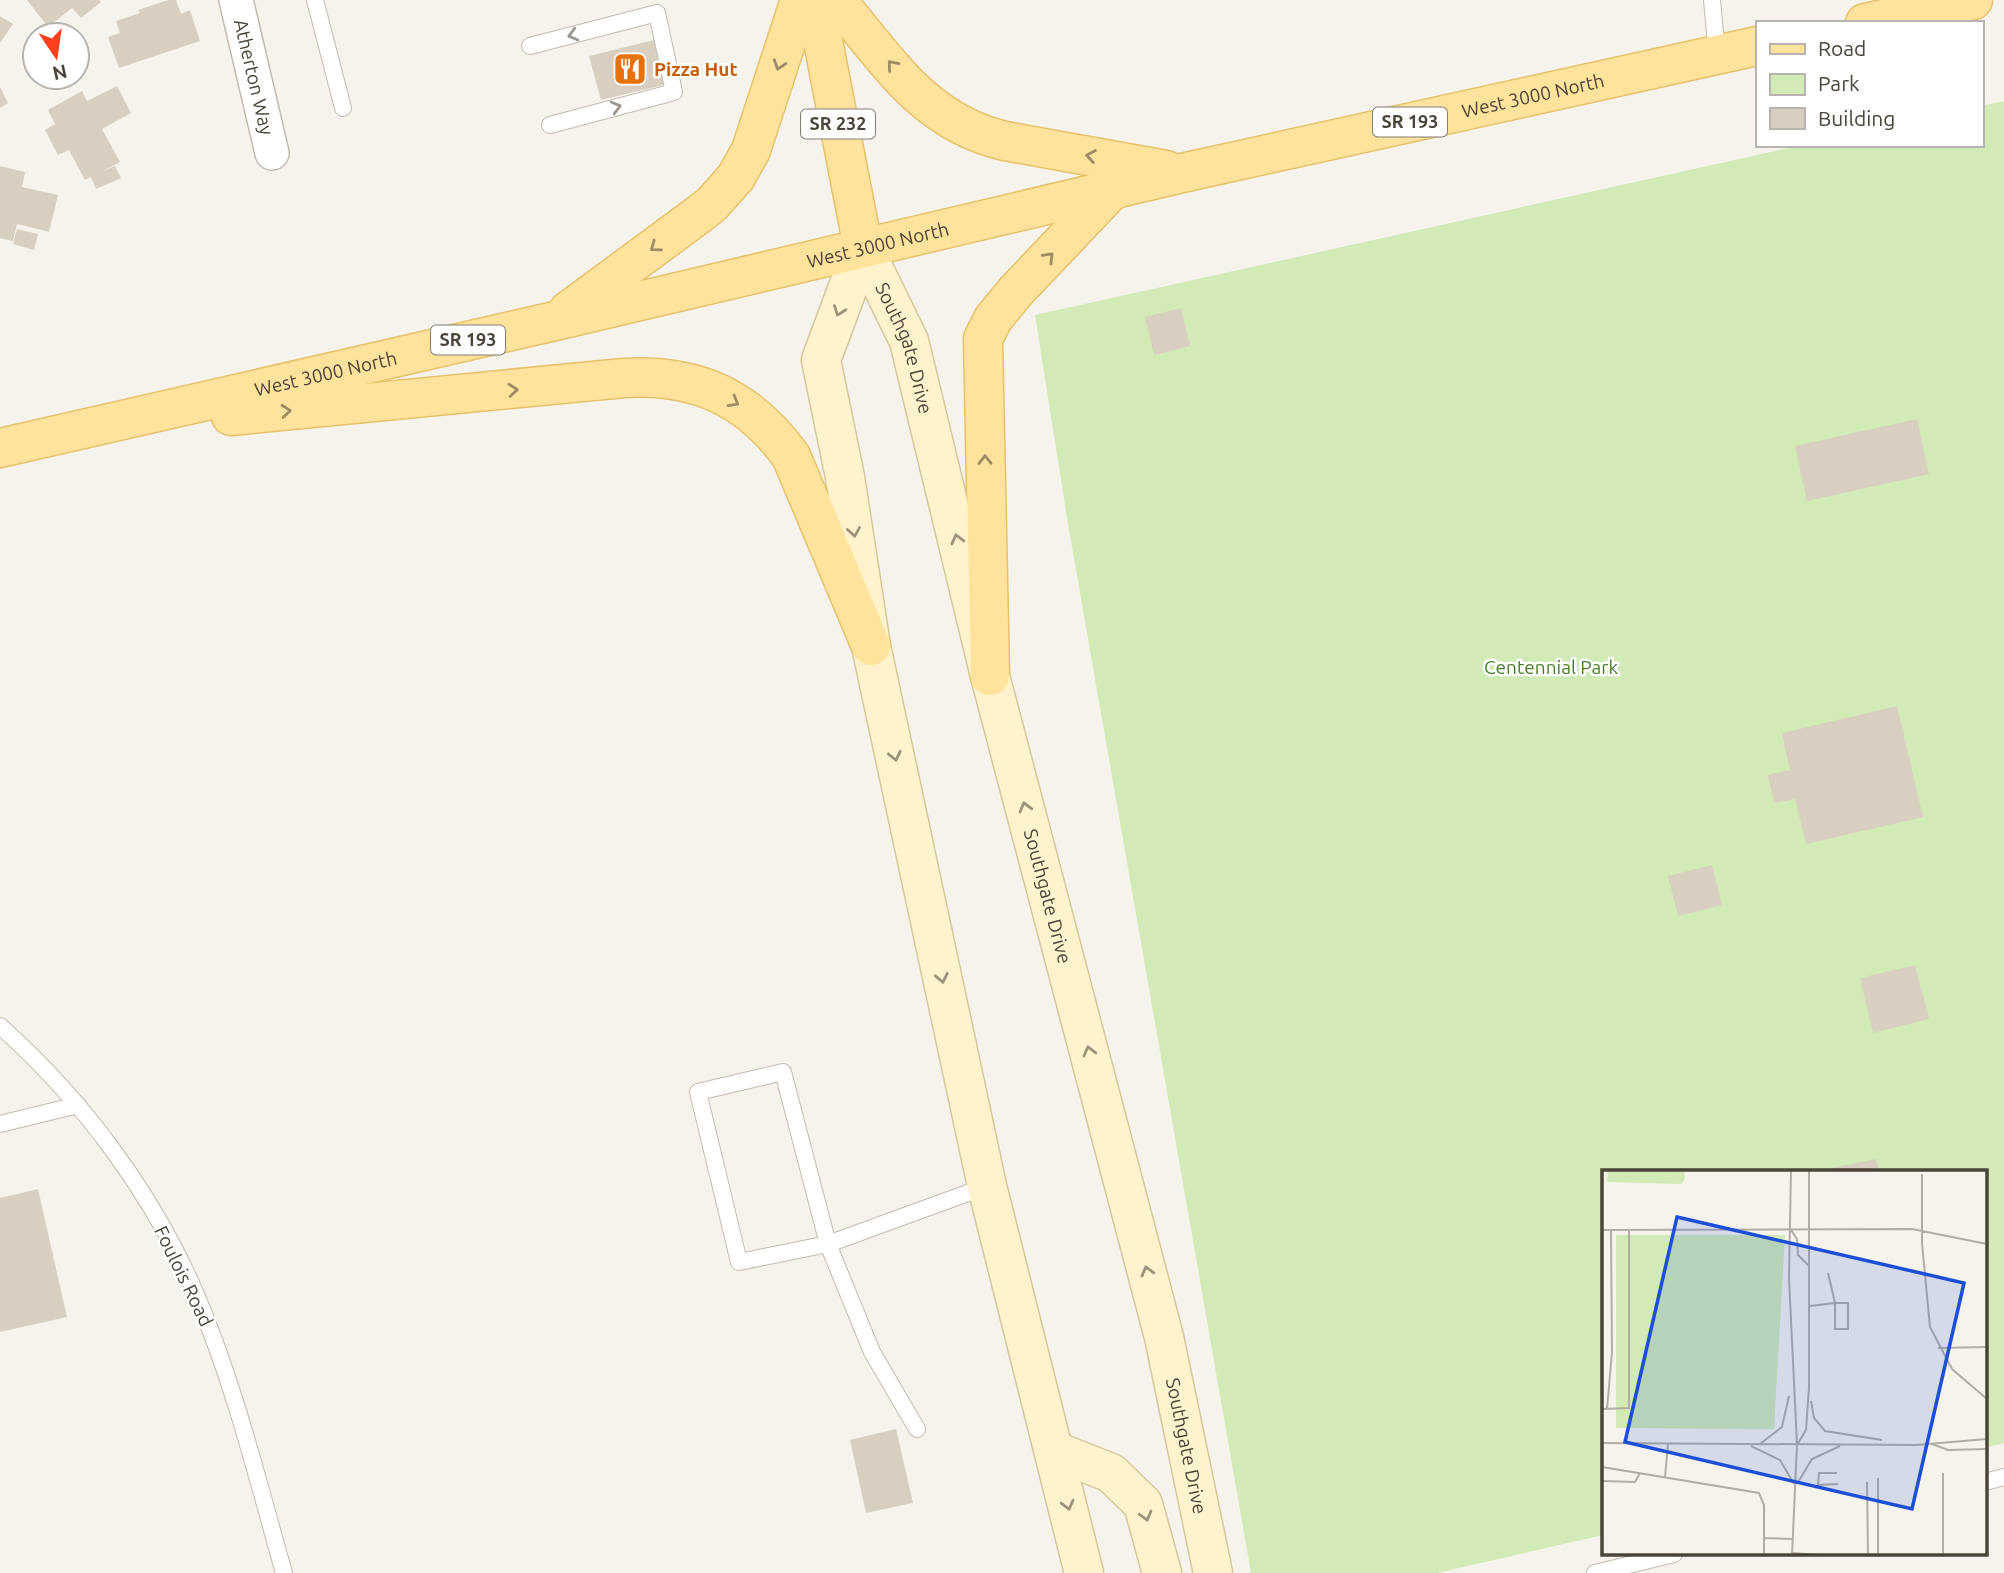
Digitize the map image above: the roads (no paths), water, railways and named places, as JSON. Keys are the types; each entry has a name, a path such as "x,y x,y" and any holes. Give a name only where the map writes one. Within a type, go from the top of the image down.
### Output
{"main road":[{"path":"555,321 698,215 736,177 751,150 800,0"},
{"name":"SR 232","path":"815,0 843,156 863,247"},
{"path":"836,0 918,96 936,111 964,127 1005,141 1182,173"},
{"path":"1874,21 1973,0"},
{"name":"West 3000 North","path":"0,448 1182,173 1756,46"},
{"path":"990,676 983,339 993,319 1016,291 1112,190"},
{"name":"Southgate Drive","path":"863,247 821,360 845,477 871,646 987,1186 1084,1573"},
{"name":"Southgate Drive","path":"863,247 909,341 990,676 1164,1337 1213,1573"},
{"path":"72,430 624,378 663,377 696,383 750,411 765,424 791,456 871,646"},
{"path":"1055,1451 1111,1474 1143,1504 1162,1573"}],"street":[{"name":"Atherton Way","path":"236,0 272,153"}],"lane":[{"path":"315,0 343,108"},
{"path":"1712,0 1717,54"},
{"path":"530,46 657,13 674,92 550,125"},
{"name":"Foulois Road","path":"0,1026 52,1075 117,1157 146,1200 197,1296 229,1381 284,1573"},
{"path":"917,1429 872,1352 828,1244 783,1072 698,1093 740,1262 828,1244 987,1186"},
{"path":"0,1124 78,1105"},
{"path":"1986,1482 2004,1477"},
{"path":"1595,1573 1666,1556"}],"place":[{"name":"Pizza Hut","path":"630,69"}],"park label":[{"name":"Centennial Park","path":"1551,667"}]}
